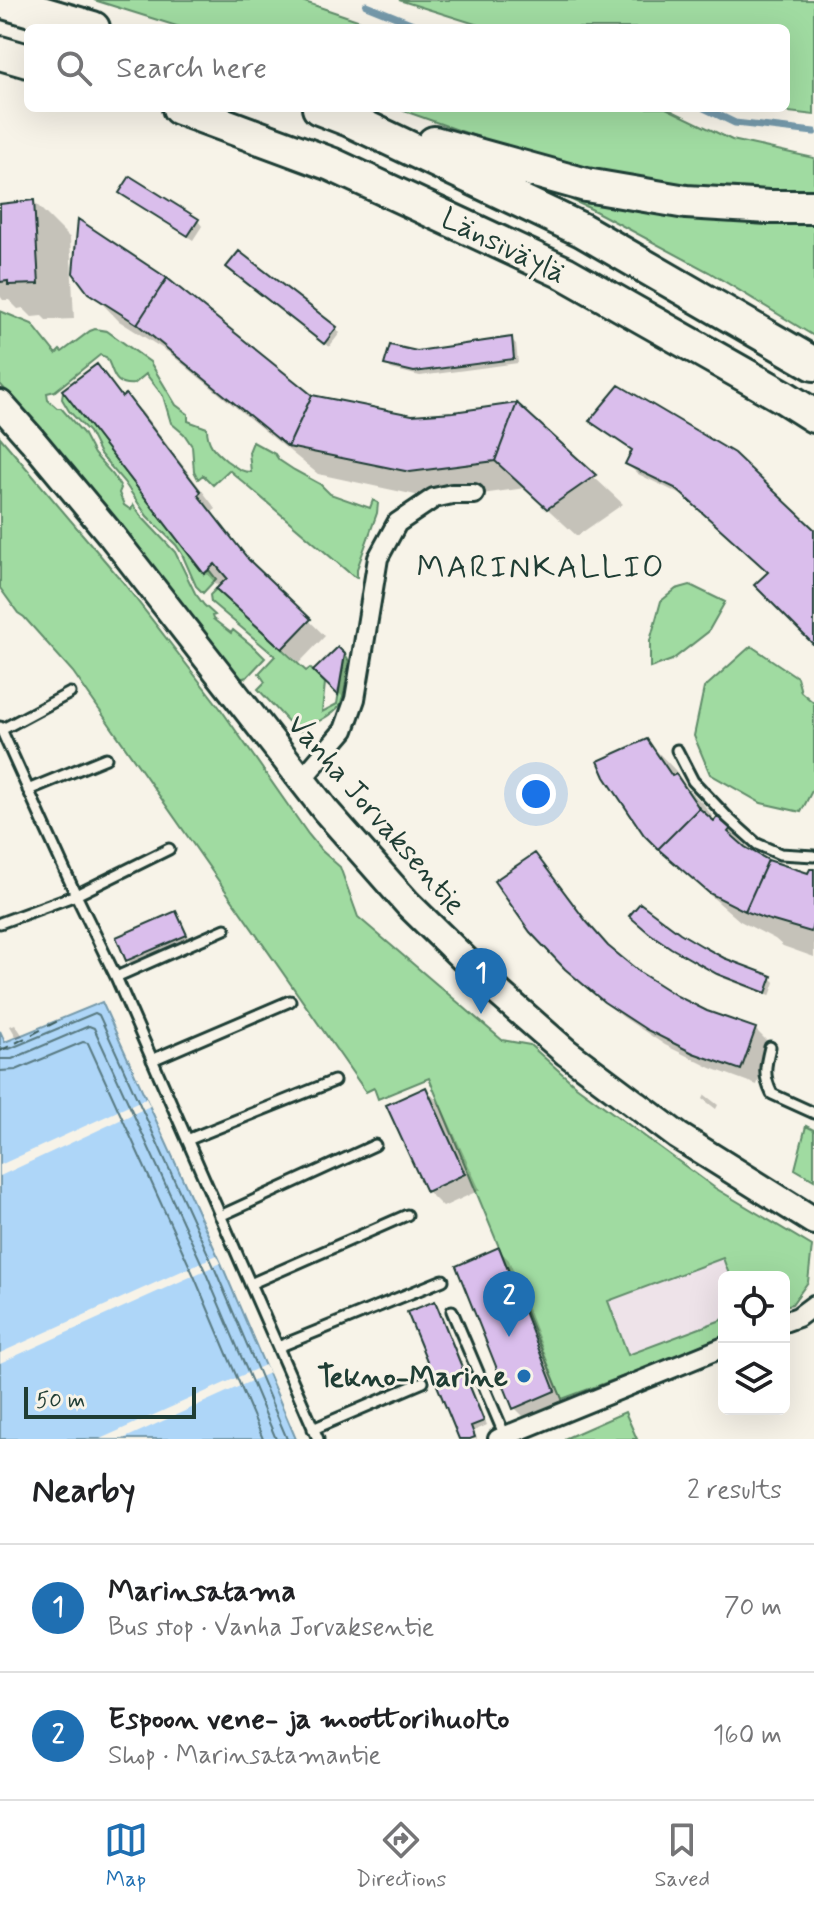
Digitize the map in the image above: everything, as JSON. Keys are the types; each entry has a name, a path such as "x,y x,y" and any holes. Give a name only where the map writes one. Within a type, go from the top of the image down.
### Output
{"highway":[{"path":"0,1 79,24"},
{"path":"0,53 24,60"},
{"name":"Länsiväylä","path":"190,112 331,164 565,273 814,416"},
{"name":"Länsiväylä","path":"329,112 582,230 814,364"},
{"path":"350,120 586,185 686,202 814,207"}],"main road":[{"name":"Vanha Jorvaksentie","path":"0,404 111,535 326,811 408,904 500,994 566,1052 678,1136 814,1221"}],"street":[{"path":"302,779 344,730 355,699 378,558 397,523 434,498 474,494"},
{"path":"790,1320 814,1305"},
{"path":"502,1437 718,1349"}],"lane":[{"path":"70,693 0,728 116,977 318,1439"},
{"path":"677,750 693,781 757,844 780,854 814,856"},
{"path":"28,790 106,758"},
{"path":"0,923 76,895 169,849"},
{"path":"116,977 225,929"},
{"path":"152,1060 290,1001"},
{"path":"770,1047 765,1070 772,1094 814,1113"},
{"path":"187,1140 334,1081"},
{"path":"220,1216 375,1145"},
{"path":"250,1284 407,1215"},
{"path":"278,1347 443,1280"},
{"path":"452,1311 502,1437"},
{"path":"313,1429 423,1382"}],"shaded area":[{"path":"723,1258 728,1271 718,1271 718,1321 628,1356 608,1301"}],"green space":[{"path":"94,0 299,0 369,24 170,24"},
{"path":"399,0 814,0 814,115 788,112 790,24 475,24"},
{"path":"407,112 674,112 732,140 814,158 814,195 713,195 540,159"},
{"path":"559,191 814,218 814,336 709,272 563,196"},
{"path":"0,311 32,324 56,354 90,331 107,331 150,362 176,405 188,414 188,421 207,428 212,447 238,469 251,472 249,452 253,442 320,484 330,494 370,508 373,500 378,503 357,577 229,470 213,485 203,475 198,479 194,471 192,446 171,423 163,396 146,374 134,384 121,383 106,357 100,355 55,391 47,393 48,400 61,408 83,433 94,454 113,475 121,488 119,493 124,505 131,510 133,505 175,552 195,593 215,615 213,619 231,633 233,630 265,658 247,677 239,679 60,451 0,384"},
{"path":"63,391 204,574 209,570 216,579 203,593 196,586 176,545 147,516 100,454 89,432 69,411 62,399"},
{"path":"0,437 122,581 220,708 308,834 340,867 358,917 502,1040 530,1045 576,1086 715,1188 812,1246 808,1282 792,1304 790,1271 728,1271 723,1258 608,1301 628,1355 718,1321 718,1341 562,1399 429,1078 378,1099 374,1088 366,1092 73,672 18,613 0,588"},
{"path":"690,585 725,602 708,632 672,660 650,668 650,641 661,601 676,589"},
{"path":"216,589 306,671 310,668 325,683 322,712 337,704 345,654 349,661 346,684 342,701 336,709 300,731 295,729 258,689 265,682 259,673 275,656 211,602 210,595"},
{"path":"751,646 797,677 801,692 814,703 814,787 801,812 761,803 710,774 694,736 704,688"},
{"path":"806,1126 814,1130 814,1180 795,1169"},
{"path":"625,1412 637,1439 564,1439"}],"water":[{"path":"102,1002 221,1263 296,1439 0,1439 0,1031 5,1042"}],"pier":[{"path":"146,1098 150,1106 0,1176 0,1165"},
{"path":"217,1255 221,1263 0,1363 0,1353"},
{"path":"265,1365 269,1373 123,1439 100,1439"}],"building":[{"path":"130,176 199,219 188,236 119,193"},
{"path":"34,200 39,284 8,285 8,281 0,282 0,204"},
{"path":"78,219 167,278 137,324 88,293 73,273"},
{"path":"239,251 337,327 324,344 226,267"},
{"path":"167,278 312,395 288,447 137,324"},
{"path":"512,337 514,359 414,372 384,365 390,345 417,351"},
{"path":"97,364 122,397 126,394 249,560 311,619 282,649 216,589 227,578 215,564 204,574 62,390"},
{"path":"619,385 734,453 814,529 814,645 754,585 768,572 675,488 625,464 632,450 589,421"},
{"path":"312,395 412,415 517,403 495,461 410,472 288,447"},
{"path":"517,403 596,475 547,509 495,461"},
{"path":"338,647 345,654 338,695 313,671"},
{"path":"647,739 699,808 658,849 644,835 605,777 598,761"},
{"path":"699,808 714,821 717,817 732,827 728,832 745,847 768,860 745,911 709,893 658,849"},
{"path":"535,853 608,946 641,973 707,1011 756,1028 741,1070 693,1053 647,1030 604,1002 565,969 530,932 494,881"},
{"path":"768,860 808,873 814,869 814,925 811,932 745,911"},
{"path":"640,903 702,946 772,976 766,993 717,974 649,933 629,916"},
{"path":"176,911 187,935 126,961 116,937"},
{"path":"426,1087 465,1174 426,1192 386,1105"},
{"path":"499,1247 555,1391 513,1409 456,1266"},
{"path":"435,1301 484,1421 471,1426 475,1437 470,1439 459,1439 407,1312"}],"waterway":[{"path":"366,5 413,24"},
{"path":"712,112 735,123 814,132"}],"ferry route":[{"path":"0,1051 62,1019"}],"place":[{"name":"Marinsatama","path":"481,1014"},
{"name":"Espoon vene- ja moottorihuolto","path":"509,1337"},
{"name":"Tekno-Marine","path":"524,1376"}],"district":[{"name":"MARINKALLIO","path":"541,566"}]}
